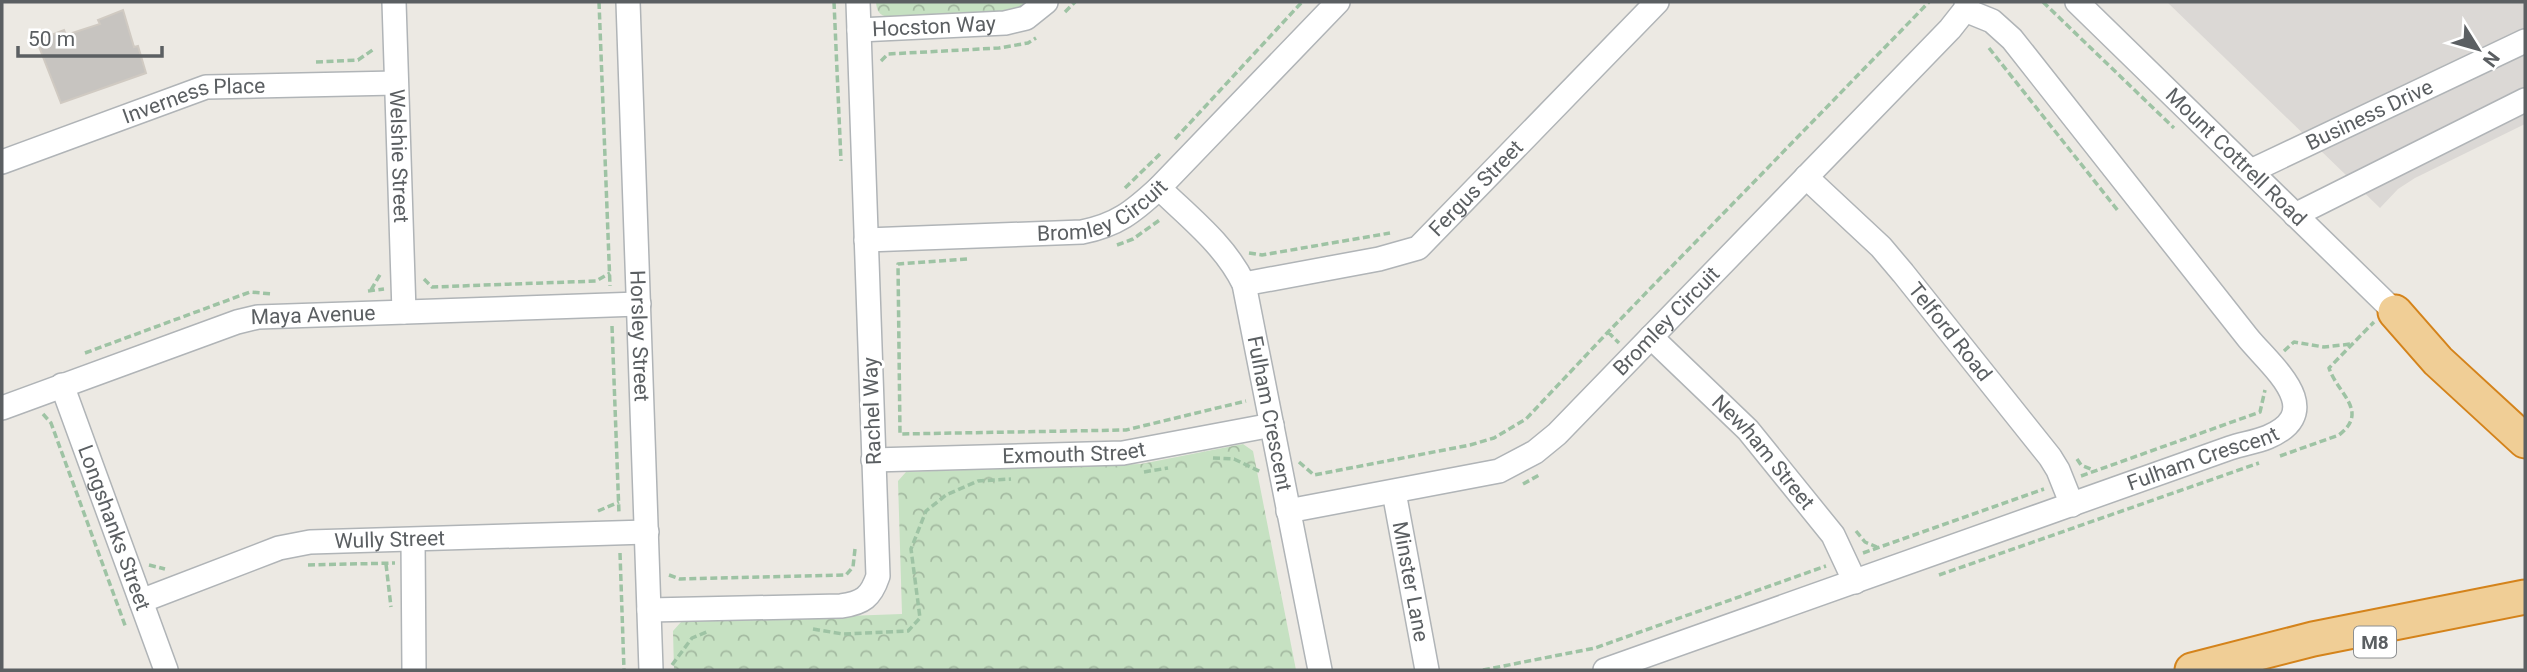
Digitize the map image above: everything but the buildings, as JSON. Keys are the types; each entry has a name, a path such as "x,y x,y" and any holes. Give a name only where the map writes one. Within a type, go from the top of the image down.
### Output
{"highway":[{"path":"2395,312 2483,385 2525,413"},
{"path":"2395,312 2438,361 2525,441"},
{"path":"2192,670 2313,639 2525,597"},
{"name":"M8","path":"2226,670 2525,613"}],"street":[{"name":"Welshie Street","path":"394,2 404,312"},
{"name":"Horsley Street","path":"628,2 651,670"},
{"name":"Rachel Way","path":"649,610 841,606 866,600 874,590 878,576 858,2"},
{"name":"Bromley Circuit","path":"866,240 1082,232 1103,228 1121,220 1159,188 1338,2"},
{"name":"Fergus Street","path":"1244,284 1379,259 1418,247 1435,233 1657,2"},
{"name":"Mount Cottrell Road","path":"2077,2 2395,312"},
{"name":"Bromley Circuit","path":"1288,511 1499,471 1517,464 1535,452 1558,434 1950,29 1966,6"},
{"name":"Fulham Crescent","path":"1605,670 2275,433 2290,421 2296,405 2295,397 2287,383 2012,39 1992,21 1966,6"},
{"name":"Hocston Way","path":"859,30 1005,23 1051,11"},
{"name":"Business Drive","path":"2251,171 2525,41"},
{"name":"Inverness Place","path":"2,162 206,87 396,82"},
{"path":"2295,215 2525,100"},
{"name":"Telford Road","path":"1806,177 1892,260 2050,457 2072,505"},
{"name":"Fulham Crescent","path":"1159,188 1221,247 1244,284 1320,670"},
{"name":"Maya Avenue","path":"2,408 66,394 237,322 258,317 639,304"},
{"name":"Newham Street","path":"1651,337 1748,430 1833,535 1834,558 1856,582"},
{"name":"Longshanks Street","path":"66,394 166,670"},
{"name":"Exmouth Street","path":"873,460 1123,453 1272,425"},
{"name":"Minster Lane","path":"1394,492 1427,670"},
{"name":"Wully Street","path":"141,601 279,548 310,542 413,551 647,532"},
{"path":"413,551 414,670"}],"path":[{"path":"599,2 624,670"},
{"path":"834,2 841,172"},
{"path":"1051,11 1075,2"},
{"path":"1174,140 1302,2"},
{"path":"1208,458 1234,459 1260,472 1300,462 1314,475 1494,438 1526,419 1929,2"},
{"path":"877,65 888,54 999,48 1028,43 1038,36"},
{"path":"1987,46 2120,213"},
{"path":"1117,194 1164,150"},
{"path":"1114,246 1133,239 1160,219 1170,228"},
{"path":"1247,252 1262,255 1397,231"},
{"path":"967,259 898,264 900,434 1126,430 1246,401"},
{"path":"422,276 432,287 596,281 610,273"},
{"path":"1608,332 1634,355"},
{"path":"1483,670 1595,648 1818,569 1834,558 2063,482 2260,412 2266,389 2255,378 2294,342 2324,347 2351,344"},
{"path":"66,394 42,412 51,423 129,634"},
{"path":"1140,472 1175,466"},
{"path":"1517,486 1536,479 1546,470"},
{"path":"804,627 843,634 908,631 920,618 911,550 926,511 946,495 978,481 1018,479"},
{"path":"587,512 600,511 619,502"},
{"path":"667,574 680,579 846,575 853,567 856,540"},
{"path":"303,566 413,551"},
{"path":"1818,569 1834,558"},
{"path":"148,565 165,569"},
{"path":"1818,569 1823,594"},
{"path":"672,670 691,638 713,629"}],"shaded area":[{"path":"2167,2 2525,2 2525,124 2415,178 2398,189 2380,208"}],"green space":[{"path":"876,2 1028,2 1011,13 893,18 880,14"},
{"path":"1243,444 1253,451 1296,670 674,670 673,631 681,622 902,614 898,481 906,472 1141,464"}]}
